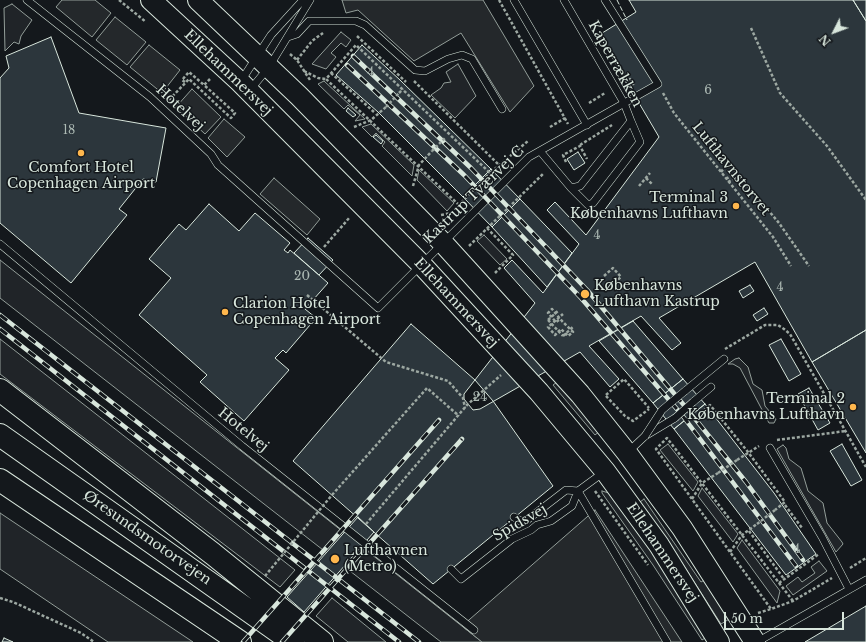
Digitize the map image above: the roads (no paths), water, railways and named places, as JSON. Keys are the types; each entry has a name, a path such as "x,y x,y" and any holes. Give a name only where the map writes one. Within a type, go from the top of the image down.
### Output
{"highway":[{"path":"0,390 213,554 322,642"},
{"name":"Øresundsmotorvejen","path":"0,435 293,642"},
{"path":"0,480 240,642"}],"street":[{"name":"Ellehammersvej","path":"151,0 244,87 421,264 539,392 606,471 659,545 719,642"},
{"name":"Ellehammersvej","path":"198,0 264,62 443,243 580,394 627,453 682,528 755,642"},
{"path":"606,471 627,453"}],"lane":[{"name":"Hotelvej","path":"27,0 162,108 211,154 218,165 378,308"},
{"path":"244,87 264,62 271,35 303,0"},
{"path":"244,87 264,62 288,37 310,0"},
{"path":"514,0 587,125"},
{"name":"Kaperrækken","path":"540,151 571,188 588,205 593,203 640,142 631,121 627,101 564,0"},
{"name":"Kaperrækken","path":"605,0 658,84 627,101"},
{"path":"288,37 297,34 309,21 356,21 365,25 415,70 425,71 448,59 462,55 472,59 502,109"},
{"name":"Kastrup Tværvej C","path":"378,308 529,157 627,101"},
{"name":"Kaperrækken","path":"571,188 580,186 631,121"},
{"name":"Hotelvej","path":"0,244 242,446 474,630"},
{"path":"645,436 662,410 724,359"},
{"path":"627,453 645,436 671,421 711,387"},
{"path":"769,444 822,537 849,589"},
{"name":"Spidsvej","path":"451,569 461,578 512,539 531,530 536,525 551,520 572,506 578,491 606,471"},
{"name":"Spidsvej","path":"514,518 520,521 527,520 566,490 578,491"},
{"path":"578,491 667,642"},
{"path":"755,642 866,580"}],"railway":[{"path":"353,56 471,168 588,291 688,410 746,482 803,560"},
{"path":"347,65 464,175 581,298 682,415 796,566"},
{"path":"0,315 419,642"},
{"path":"0,329 399,642"},
{"path":"243,642 439,420"},
{"path":"282,642 462,439"}],"place":[{"name":"Comfort Hotel Copenhagen Airport","path":"81,153"},
{"name":"Terminal 3 Københavns Lufthavn","path":"736,206"},
{"name":"Københavns Lufthavn Kastrup","path":"585,294"},
{"name":"Clarion Hotel Copenhagen Airport","path":"225,312"},
{"name":"Terminal 2 Københavns Lufthavn","path":"853,407"},
{"name":"Lufthavnen (Metro)","path":"335,559"}]}
